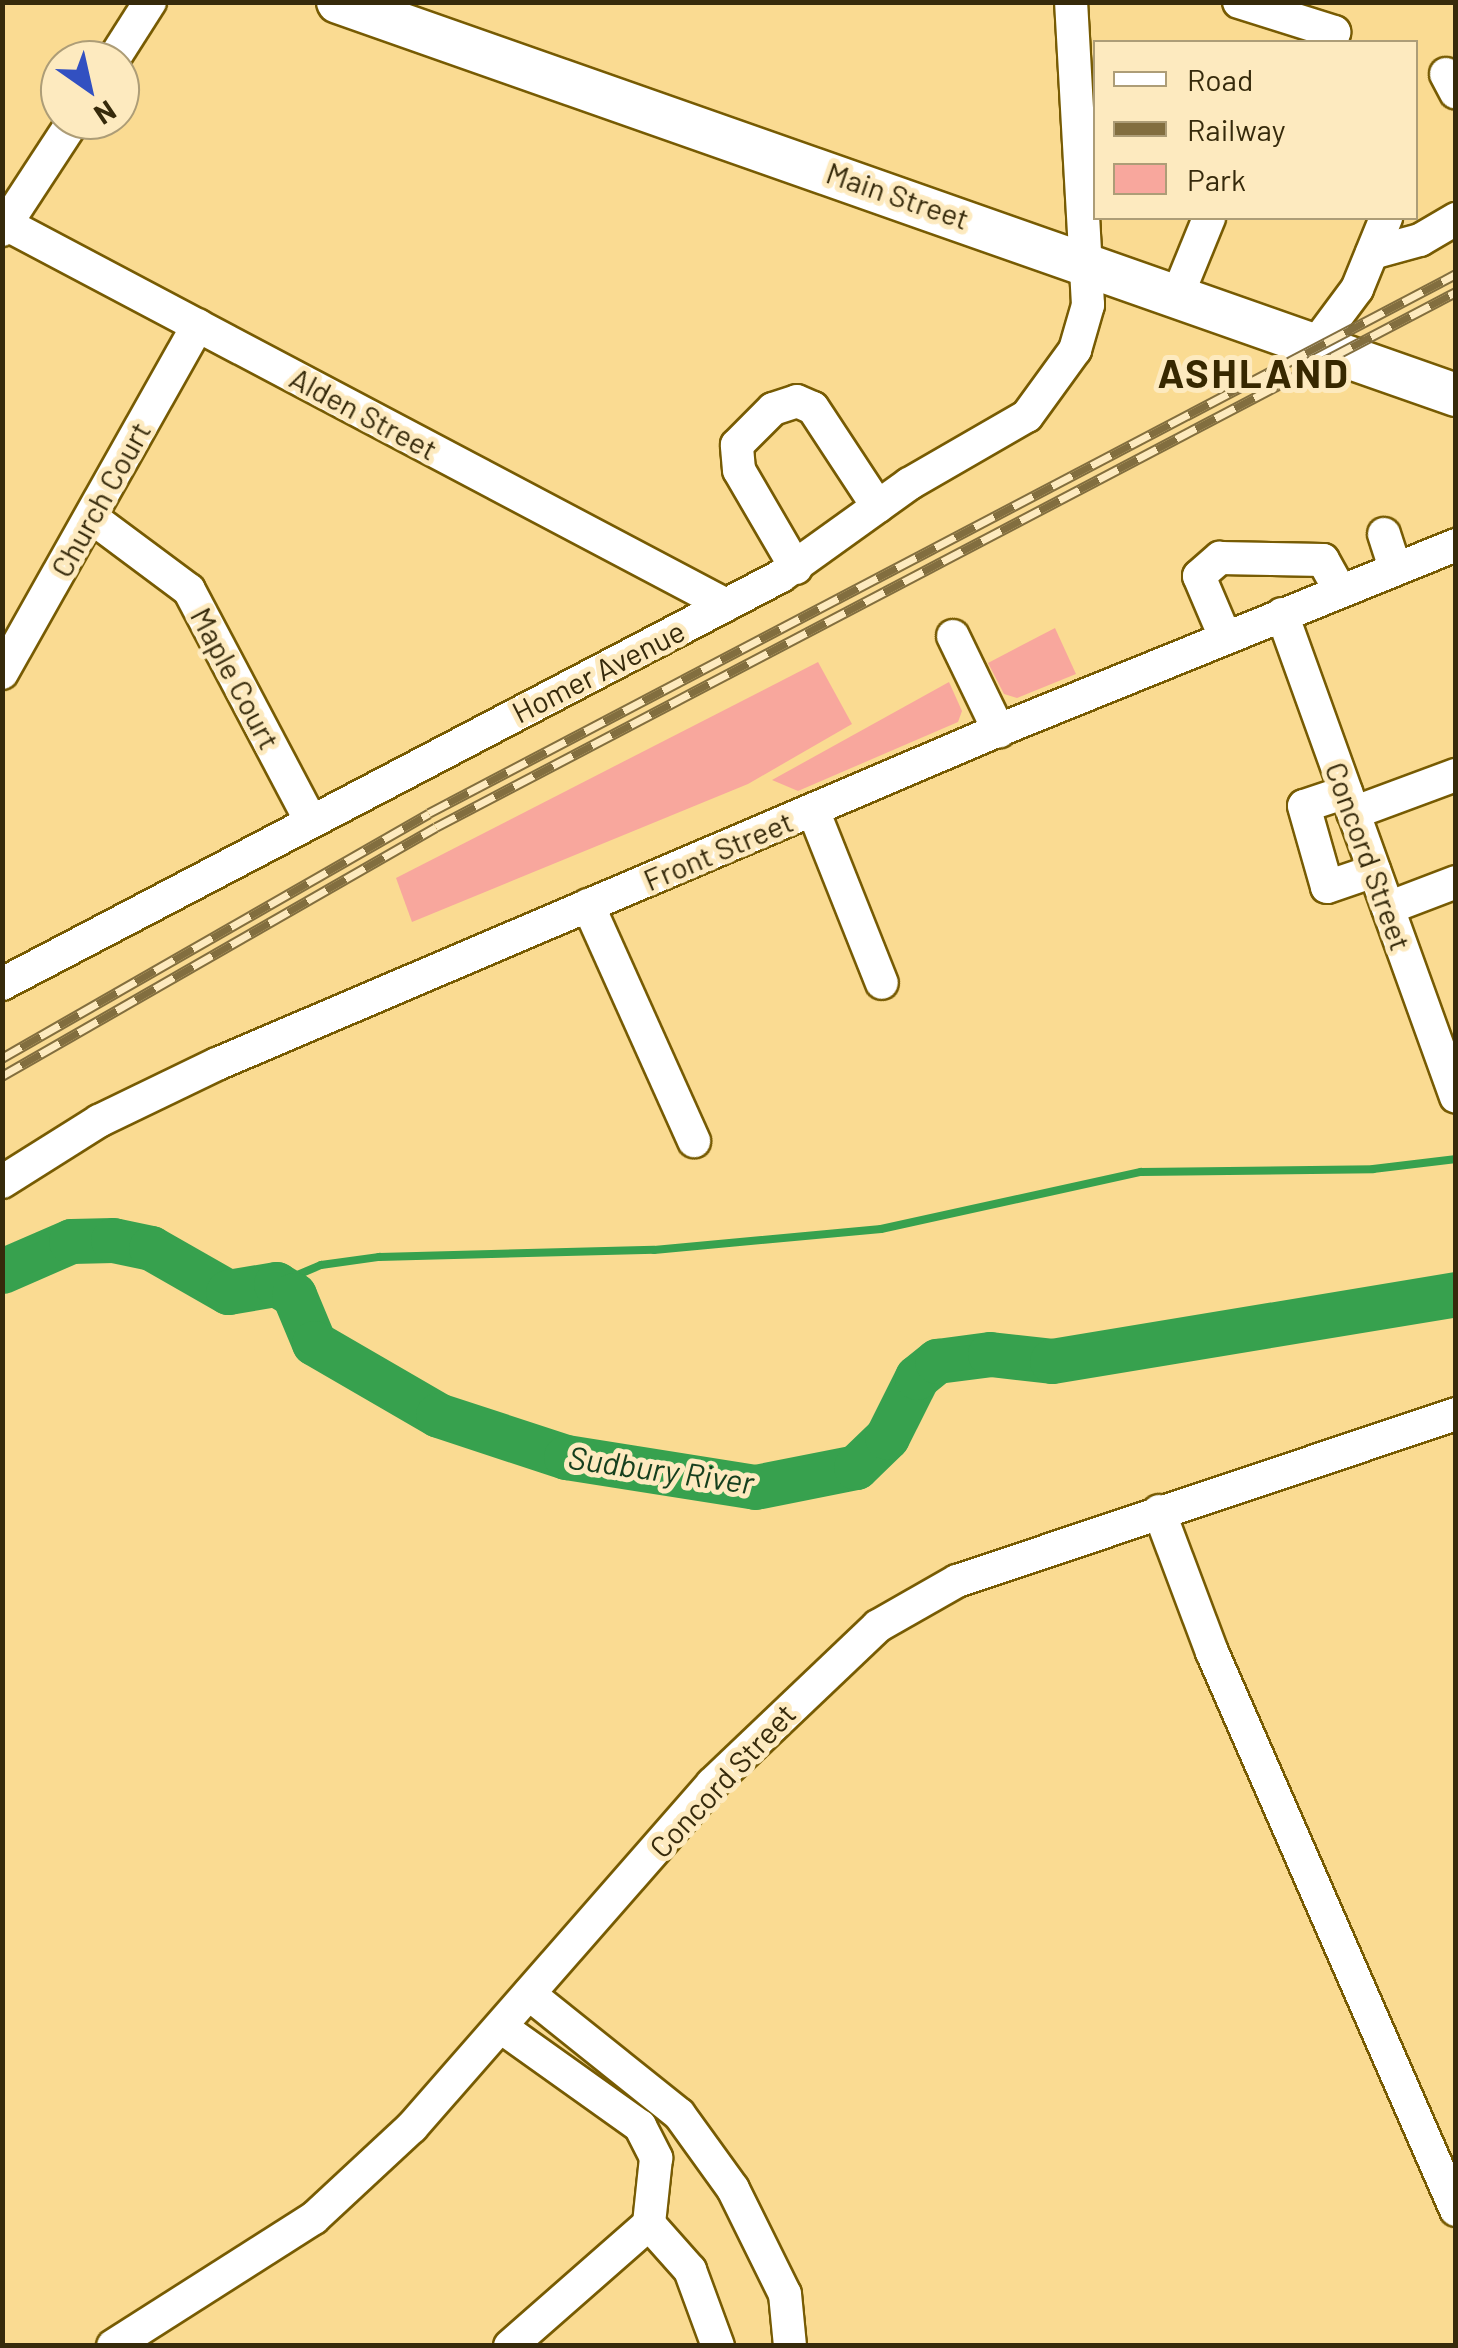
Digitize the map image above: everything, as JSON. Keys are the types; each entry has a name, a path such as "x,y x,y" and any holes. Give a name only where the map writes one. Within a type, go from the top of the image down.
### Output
{"main road":[{"name":"Main Street","path":"338,2 1087,261 1456,395"}],"street":[{"path":"126,40 150,2"},
{"name":"Homer Avenue","path":"2,984 796,568 878,507 1034,407 1080,339 1088,305 1070,2"},
{"path":"1254,5 1334,32 1332,40"},
{"path":"4,226 61,140"},
{"path":"1178,294 1208,220"},
{"path":"1316,344 1356,289 1385,220"},
{"path":"1372,252 1420,240 1456,220"},
{"name":"Alden Street","path":"4,226 726,605"},
{"name":"Church Court","path":"2,674 198,325"},
{"path":"796,568 739,470 737,445 773,410 797,401 812,408 878,507"},
{"name":"Maple Court","path":"91,517 189,590 311,822"},
{"path":"1384,534 1395,568"},
{"name":"Front Street","path":"2,1182 157,1091 999,731 1453,544"},
{"path":"1225,637 1200,585 1202,570 1214,560 1247,554 1323,560 1340,591"},
{"name":"Concord Street","path":"1282,614 1456,1097"},
{"path":"953,636 999,731"},
{"path":"1374,871 1327,887 1304,806 1350,802 1456,775"},
{"path":"813,810 882,983"},
{"path":"1388,908 1456,882"},
{"path":"588,905 694,1141"},
{"name":"Concord Street","path":"113,2346 314,2218 412,2126 712,1784 878,1626 941,1588 1456,1414"},
{"path":"1160,1511 1220,1670 1456,2210"},
{"path":"529,1994 679,2114 734,2189 785,2294 790,2346"},
{"path":"501,2026 640,2126 656,2158 649,2224 510,2346"},
{"path":"649,2224 690,2270 718,2346"}],"green space":[{"path":"1055,628 1076,674 1017,698 1004,694 988,663"},
{"path":"818,662 852,724 748,784 412,922 396,878"},
{"path":"949,682 962,711 958,722 798,791 772,780"}],"waterway":[{"path":"276,1284 321,1265 379,1257 654,1250 881,1229 1141,1172 1373,1169 1456,1159"},
{"name":"Sudbury River","path":"2,1271 71,1241 113,1240 151,1248 228,1292 276,1284 294,1295 314,1343 438,1415 566,1457 755,1487 856,1467 887,1437 917,1377 937,1361 990,1354 1052,1361 1456,1294"}],"railway":[{"path":"2,1058 429,813 1456,274"},
{"path":"2,1076 436,827 1456,292"}],"district":[{"name":"ASHLAND","path":"1254,372"}]}
